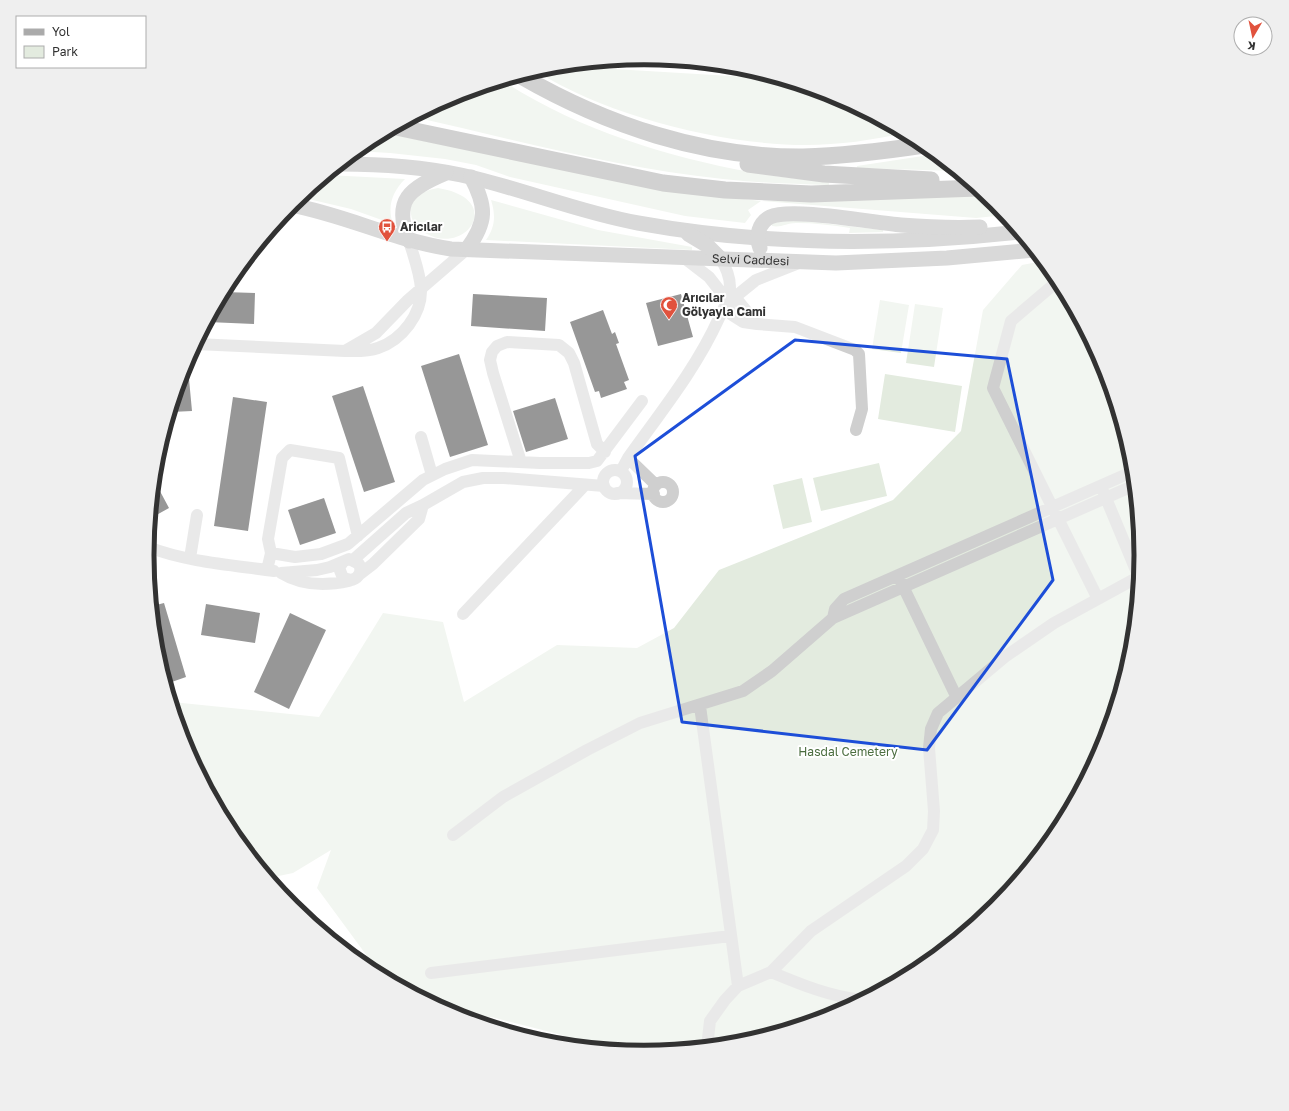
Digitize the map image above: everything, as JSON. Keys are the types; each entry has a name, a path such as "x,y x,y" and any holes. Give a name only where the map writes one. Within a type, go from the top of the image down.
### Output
{"highway":[{"path":"528,80 574,104 616,122 657,136 711,149 771,156 795,157 868,153 914,146"},
{"path":"404,129 640,179 698,188 811,194 969,188"},
{"path":"657,136 671,144 700,154 781,170 890,178 961,181"}],"main road":[{"path":"300,207 350,219 409,241 435,247 466,249 481,226 483,214 482,202 471,177 447,172 404,167 348,164"},
{"path":"409,241 403,222 402,210 406,200 416,188 447,172"},
{"name":"Selvi Caddesi","path":"471,177 584,211 671,228 758,238 810,242 886,242 1013,232"},
{"path":"770,261 763,254 759,246 759,230 764,221 778,214 789,213 934,228 1008,227"},
{"path":"671,228 692,236 708,246 720,258"},
{"name":"Selvi Caddesi","path":"466,249 836,263 947,258 1029,251"}],"street":[{"path":"202,344 363,352 379,348 389,343 411,322 419,306 421,291 420,277 409,241"},
{"path":"345,351 376,333 408,300 421,291 466,249"},
{"path":"683,257 709,277 723,295 730,300"},
{"path":"720,258 725,266 730,282 729,294 732,315 743,322 795,327 848,347 859,354 862,409 856,430"},
{"path":"621,471 628,458 698,360 730,300 756,280 800,262"},
{"path":"1053,285 1011,321 993,388 1098,599"},
{"path":"521,462 492,374 490,360 492,352 497,346 507,342 559,345 569,353 574,363 597,444 605,452"},
{"path":"271,553 295,557 321,554 348,544 405,494 432,475 445,468 472,460 589,463 597,461 642,401"},
{"path":"421,437 432,475"},
{"path":"267,570 271,553 268,539 282,458 290,450 339,458 358,536"},
{"path":"617,493 624,489 627,482 625,475 621,471 615,470 608,472 604,479 604,486 609,492 617,493 655,490 628,458"},
{"path":"900,581 1052,507 1128,474"},
{"path":"349,581 340,575 339,568 406,513 463,482 483,478 504,478 604,486"},
{"path":"463,614 585,485"},
{"path":"1101,486 1135,567"},
{"path":"453,835 503,797 593,747 640,723 700,706 743,691 772,672 833,618 835,609 844,599 900,581 1058,518 1130,487"},
{"path":"281,572 301,582 321,584 356,579 360,574 374,564 419,519 423,505"},
{"path":"190,558 197,516"},
{"path":"154,549 190,558 281,572 317,570 348,561 358,564 360,574"},
{"path":"708,1042 710,1020 738,986 771,972 811,931 906,866 923,849 933,830 934,811 929,748 931,729 938,713 956,696 1006,656 1054,623 1134,580"},
{"path":"900,581 956,696"},
{"path":"700,706 730,936 738,986"},
{"path":"431,973 730,936"},
{"path":"771,972 811,989 840,998 852,999"}],"highlighted area":[{"path":"795,340 1007,359 1053,580 927,750 682,722 635,456"}],"green space":[{"path":"593,68 753,77 802,91 832,102 896,135 856,142 806,145 773,144 738,140 666,125 630,114 596,102 544,75"},
{"path":"509,85 560,113 654,149 719,166 770,175 829,182 829,185 736,180 684,174 606,161 422,119 457,102"},
{"path":"393,135 664,190 761,201 748,210 751,215 745,223 685,216 510,177 476,165 445,159 367,152"},
{"path":"928,155 949,171 857,168 857,166"},
{"path":"335,175 405,179 397,189 392,200 391,218 393,224 351,209 308,199"},
{"path":"438,188 459,194 470,203 475,213 472,224 465,232 454,238 440,238 425,233 420,230 412,217 411,208 415,199 423,193"},
{"path":"977,195 998,216 976,218 761,201"},
{"path":"491,200 598,230 692,247 692,250 486,240 494,221 494,211"},
{"path":"794,220 883,230 883,232 849,233 850,228 810,223 793,223 772,226 772,223"},
{"name":"Hasdal Cemetery","path":"1037,262 1052,283 1069,310 1084,339 1098,368 1109,398 1126,460 1131,491 1135,556 1131,620 1126,651 1109,713 1098,743 1069,801 1034,854 1013,879 968,924 943,945 890,980 861,995 832,1009 771,1029 740,1037 677,1045 644,1046 580,1042 571,1041 562,1035 491,1017 480,1017 457,1009 399,980 369,961 317,888 331,850 293,873 274,877 255,854 220,801 205,772 191,743 177,703 319,717 383,613 443,622 464,702 557,645 637,648 674,628 719,570 893,500 961,431 983,310 1022,265"},
{"path":"880,300 909,305 901,353 872,349"},
{"path":"915,304 943,308 934,367 906,363"},
{"path":"885,374 962,386 955,432 878,419"},
{"path":"879,463 887,496 821,511 813,478"},
{"path":"802,478 812,522 783,529 773,485"}],"building":[{"path":"231,292 255,293 254,324 214,322"},
{"path":"473,294 547,298 545,331 471,326"},
{"name":"Arıcılar Gölyayla Cami","path":"681,294 693,337 658,346 646,303"},
{"path":"603,310 612,334 615,332 619,343 616,344 629,380 624,382 627,389 601,398 599,391 595,392 570,322"},
{"path":"459,354 488,445 450,457 421,366"},
{"path":"187,379 189,379 192,411 176,412 180,398"},
{"path":"363,386 395,482 364,492 332,396"},
{"path":"233,397 267,402 248,531 214,526"},
{"path":"555,398 568,439 526,452 513,411"},
{"path":"158,488 169,508 156,515"},
{"path":"324,498 336,533 300,545 288,510"},
{"path":"164,603 186,677 171,682 163,651 157,605"},
{"path":"206,604 260,613 255,643 201,635"},
{"path":"290,613 326,630 289,709 254,692"}],"place":[{"name":"Aricılar","path":"387,242"},
{"name":"Arıcılar Gölyayla Cami","path":"669,320"}]}
